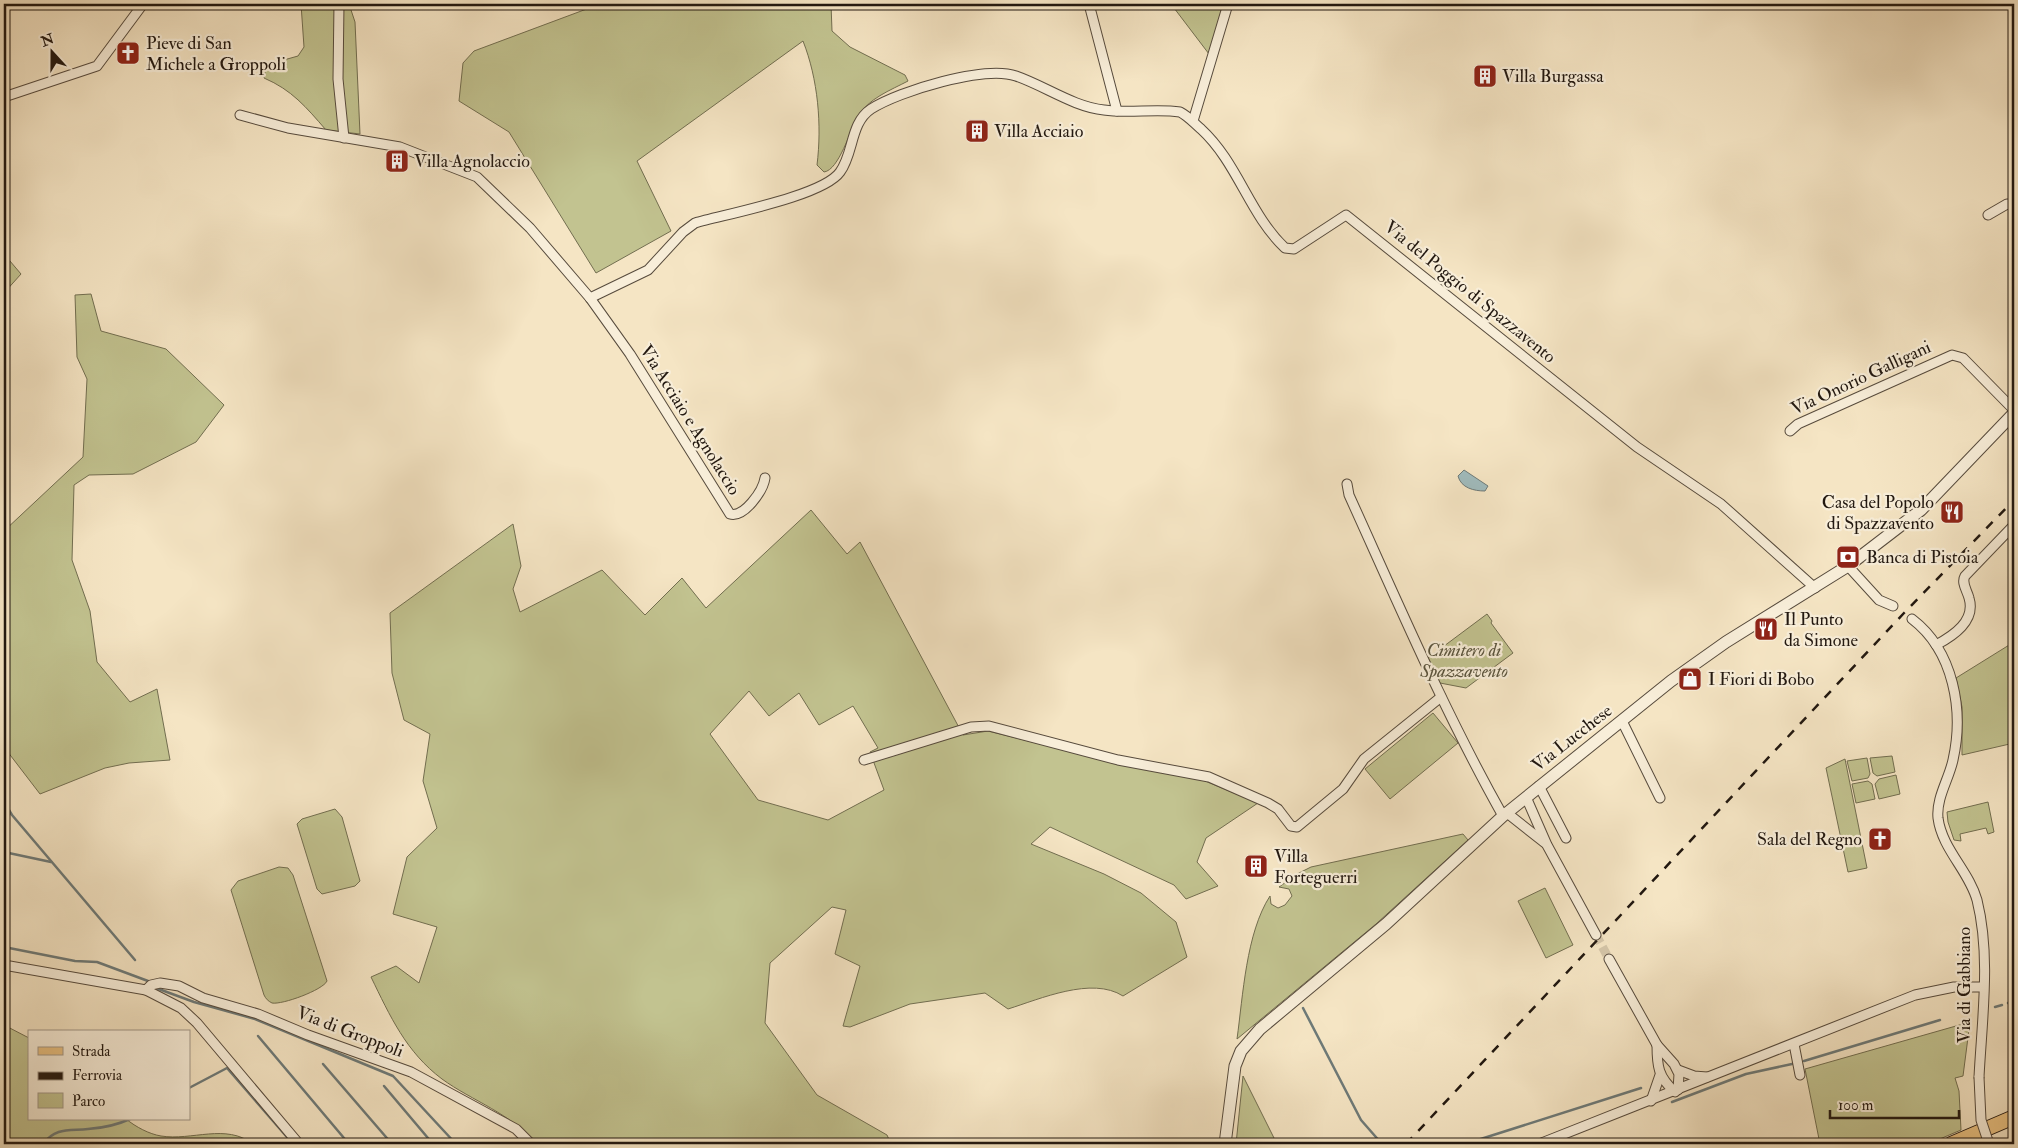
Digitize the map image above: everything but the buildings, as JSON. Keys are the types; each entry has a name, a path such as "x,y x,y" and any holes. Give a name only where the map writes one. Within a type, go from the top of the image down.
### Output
{"main road":[{"path":"1951,1144 2014,1116"}],"street":[{"path":"4,98 97,66 143,4"},
{"path":"339,4 338,79 344,138"},
{"path":"590,298 648,270 683,232 695,223 827,184 843,167 857,126 864,115 877,106 916,89 995,72 1014,75 1091,107 1117,111 1090,4"},
{"path":"1193,121 1228,4"},
{"name":"Via del Poggio di Spazzavento","path":"1117,111 1176,111 1183,113 1193,121 1221,149 1267,228 1285,248 1294,248 1336,219 1346,215 1637,447 1720,504 1815,588"},
{"name":"Via Acciaio e Agnolaccio","path":"240,115 288,128 400,147 477,177 530,228 590,298 630,354 728,512 735,515 744,509 760,492 765,478"},
{"path":"1988,215 2004,205 2014,204"},
{"name":"Via Onorio Galligani","path":"1790,432 1798,424 1952,354 1963,358 2014,412"},
{"name":"Via Lucchese","path":"1225,1144 1233,1073 1239,1055 1250,1040 1282,1010 1386,924 1539,786 1683,672 1726,642 1848,566 1921,510 2014,412"},
{"path":"1347,484 1349,495 1469,756 1505,815 1547,845"},
{"path":"1936,645 1956,633 1970,613 1970,600 1963,582 1965,576 2014,525"},
{"path":"1848,566 1880,601 1893,606"},
{"name":"Via di Gabbiano","path":"1912,619 1926,630 1936,645 1955,695 1957,736 1953,761 1940,800 1939,822 1946,842 1976,899 1982,931 1983,987 1979,1077 1981,1120 1989,1144"},
{"path":"864,760 971,727 989,726 1118,760 1209,777 1268,802 1278,809 1291,826 1298,827 1343,789 1364,759 1441,697"},
{"path":"1622,721 1660,798"},
{"path":"1539,786 1566,838"},
{"path":"1526,797 1547,845 1596,935"},
{"path":"1609,959 1657,1045 1670,1058 1678,1070 1694,1076 1712,1077"},
{"name":"Via di Groppoli","path":"4,965 146,990 181,1008 191,1016 299,1144"},
{"name":"Via di Groppoli","path":"146,990 151,985 160,983 179,986 210,1001 258,1014 308,1035 411,1072 516,1129 530,1144"},
{"path":"1539,1144 1926,992 1954,987 1983,987"},
{"path":"1794,1044 1800,1075"},
{"path":"1651,1101 1660,1075 1657,1045"},
{"path":"1676,1091 1678,1070"},
{"path":"1660,1075 1676,1091"}],"green space":[{"path":"301,4 349,4 355,22 360,134 326,130 291,94 264,78 266,65 298,56 304,47"},
{"path":"600,4 831,4 832,31 850,47 905,75 908,81 867,105 855,123 844,149 835,164 824,172 817,165 819,134 818,102 812,71 803,41 637,161 671,231 596,273 509,132 459,101 463,63 474,51"},
{"path":"1171,4 1225,4 1209,54"},
{"path":"4,254 21,274 4,293"},
{"path":"91,294 101,331 166,349 224,405 196,442 133,474 89,475 74,485 72,560 90,611 97,662 130,702 157,689 170,760 129,763 105,768 40,794 4,747 4,531 83,457 87,379 77,357 75,295"},
{"path":"811,510 847,554 860,542 963,735 988,731 1105,760 1198,778 1258,803 1206,838 1197,862 1218,886 1186,899 1174,885 1050,827 1031,844 1104,874 1141,893 1176,922 1187,957 1123,996 1110,990 1096,988 1081,989 1050,995 1008,1009 985,993 910,1004 850,1027 843,1026 860,966 835,954 846,910 832,907 770,963 765,1023 817,1095 887,1135 891,1144 535,1144 526,1133 504,1116 442,1079 418,1057 409,1045 392,1019 371,977 396,966 419,983 437,927 393,914 407,857 437,828 423,781 430,734 404,720 392,673 390,613 513,524 521,566 513,589 520,612 602,570 645,615 682,578 706,608","holes":["749,691 769,716 799,693 819,725 853,706 878,748 870,752 884,790 828,820 758,800 710,734"]},
{"name":"Cimitero di Spazzavento","path":"1487,614 1492,621 1491,623 1513,653 1466,688 1440,683 1428,658"},
{"path":"2014,642 2014,743 1962,755 1962,707 1956,678"},
{"path":"1433,713 1458,743 1390,799 1365,769"},
{"path":"1892,756 1895,772 1877,776 1873,773 1870,758"},
{"path":"1867,758 1870,774 1868,778 1852,781 1847,761"},
{"path":"1845,759 1867,868 1848,872 1826,768"},
{"path":"1896,775 1900,794 1879,799 1875,784 1879,779"},
{"path":"1868,781 1872,784 1875,799 1856,803 1852,784"},
{"path":"1988,802 1994,832 1988,834 1986,828 1960,834 1961,841 1954,840 1947,812"},
{"path":"335,809 342,817 360,881 355,886 322,894 317,889 297,824 302,819"},
{"path":"1463,834 1468,840 1376,924 1237,1039 1247,965 1262,911 1270,896 1271,904 1278,908 1285,905 1292,896 1289,889 1279,887 1311,867"},
{"path":"279,867 288,868 293,875 327,981 318,989 302,996 284,1002 272,1003 264,995 231,890 238,881"},
{"path":"1545,888 1573,945 1546,958 1518,901"},
{"path":"1970,1022 1963,1076 1955,1078 1959,1091 1961,1130 1928,1144 1820,1144 1805,1069"},
{"path":"4,1025 28,1037 28,1120 127,1120 143,1130 161,1136 232,1135 243,1138 253,1144 4,1144"},
{"path":"1243,1076 1277,1144 1236,1144"}],"water":[{"path":"1464,470 1488,486 1485,491 1472,489 1462,483 1458,476"}],"waterway":[{"path":"4,802 12,815 135,960"},
{"path":"4,852 51,862"},
{"path":"4,947 75,961 97,962 148,981"},
{"path":"156,988 194,1002 255,1019 393,1076 456,1144"},
{"path":"2008,1003 2014,1001"},
{"path":"1995,1007 2002,1005"},
{"path":"1303,1008 1361,1120 1382,1144"},
{"path":"1804,1061 1940,1020"},
{"path":"258,1036 349,1144"},
{"path":"323,1064 392,1144"},
{"path":"1672,1102 1746,1074 1792,1064"},
{"path":"190,1087 227,1068 293,1144"},
{"path":"384,1086 433,1144"},
{"path":"1465,1144 1641,1088"},
{"path":"43,1144 58,1132 94,1129 128,1120"}],"tunnel":[{"path":"1596,935 1609,959"}],"railway":[{"path":"1406,1144 1904,613 2014,500"}],"place":[{"name":"Pieve di San Michele a Groppoli","path":"128,53"},
{"name":"Villa Burgassa","path":"1485,76"},
{"name":"Villa Acciaio","path":"977,131"},
{"name":"Villa Agnolaccio","path":"397,161"},
{"name":"Casa del Popolo di Spazzavento","path":"1952,512"},
{"name":"Banca di Pistoia","path":"1848,557"},
{"name":"Il Punto da Simone","path":"1766,629"},
{"name":"I Fiori di Bobo","path":"1690,679"},
{"name":"Sala del Regno","path":"1880,839"},
{"name":"Villa Forteguerri","path":"1256,866"}]}
